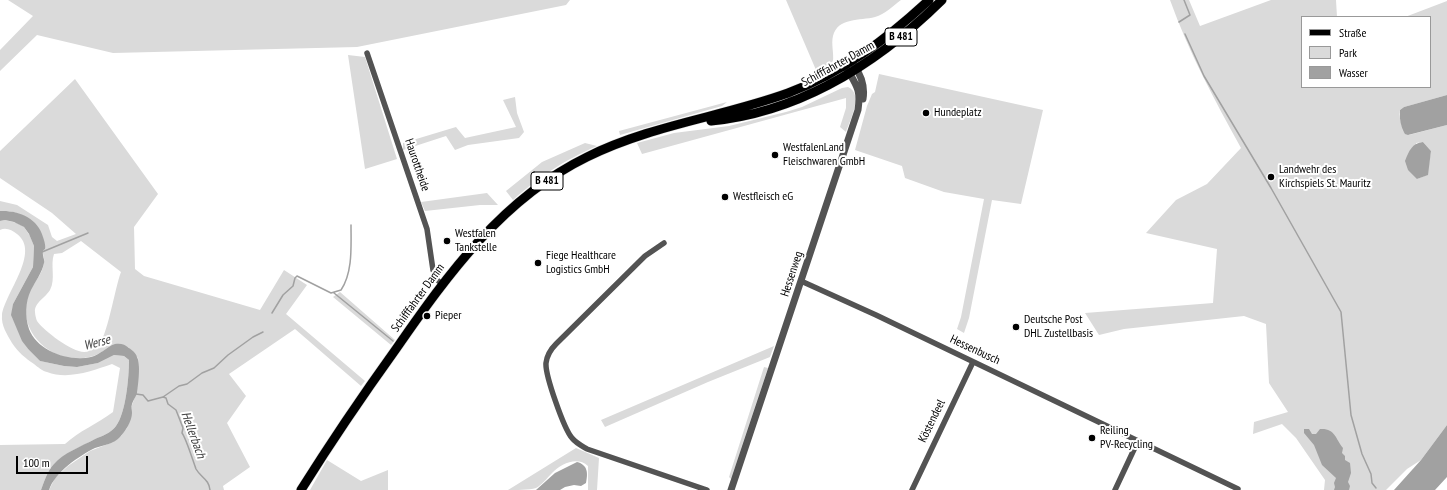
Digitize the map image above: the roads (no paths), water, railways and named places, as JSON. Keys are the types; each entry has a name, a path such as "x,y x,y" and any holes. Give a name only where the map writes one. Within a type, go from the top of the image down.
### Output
{"main road":[{"name":"Schifffahrter Damm","path":"851,67 929,0"},
{"name":"Schifffahrter Damm","path":"301,490 367,389 442,284 475,244 502,216 531,192 585,157 620,142 789,93 851,67 884,51 942,0"}],"street":[{"name":"Haurottheide","path":"367,53 427,229 433,270 436,279 442,284"},
{"name":"Hessenweg","path":"731,490 858,110 860,101 859,89 851,67"},
{"path":"664,243 645,256 562,337 550,351 546,364 550,382 567,432 577,443 587,449 707,490"},
{"name":"Hessenbusch","path":"801,281 1238,489"},
{"name":"Köstendeel","path":"912,490 973,362"},
{"path":"1115,490 1138,441"}],"water":[{"path":"1447,95 1447,125 1408,135 1405,134 1402,129 1400,110 1404,107"},
{"path":"1423,142 1431,151 1428,175 1417,179 1408,170 1405,161 1414,146"},
{"path":"0,211 14,212 26,216 37,225 44,240 45,249 43,250 43,267 29,295 26,310 29,329 33,337 46,349 73,358 91,357 112,345 121,344 134,352 139,364 137,393 132,405 131,419 124,432 115,441 95,448 68,465 56,477 49,490 41,490 49,471 57,461 73,450 109,432 116,426 125,404 128,385 129,360 124,356 114,355 98,363 77,367 64,366 40,361 29,350 22,341 11,315 13,304 33,267 34,246 24,227 14,222 5,220 0,221"},
{"path":"1447,425 1447,477 1435,490 1394,490 1421,460"},
{"path":"1304,429 1309,429 1312,434 1316,434 1320,429 1325,429 1334,434 1343,448 1342,453 1345,456 1345,460 1350,463 1351,473 1348,482 1350,486 1349,490 1334,490 1336,478 1322,465 1314,445 1304,433"},
{"path":"577,462 581,463 585,467 587,476 586,483 581,486 574,485 565,487 560,490 536,490 555,473"}],"waterway":[{"path":"1179,22 1190,15 1184,0"},
{"path":"1185,34 1204,76 1271,188 1341,312 1351,415 1362,454 1371,474 1372,483 1376,488"},
{"path":"272,313 283,295 293,286 297,276 331,293 341,290 348,275 351,250 351,225"},
{"path":"42,252 88,233"},
{"path":"334,293 393,341"},
{"path":"136,394 143,395 148,401 163,397 179,386 187,384 202,373 214,368 228,355 253,337 263,332"},
{"name":"Hellerbach","path":"163,397 166,398 168,404 176,410 183,428 182,433 196,469 208,483 210,490"}],"place":[{"name":"Hundeplatz","path":"926,113"},
{"name":"WestfalenLand Fleischwaren GmbH","path":"775,155"},
{"name":"Landwehr des Kirchspiels St. Mauritz","path":"1271,177"},
{"name":"Westfleisch eG","path":"725,197"},
{"name":"Westfalen Tankstelle","path":"447,241"},
{"name":"Fiege Healthcare Logistics GmbH","path":"538,263"},
{"name":"Pieper","path":"427,316"},
{"name":"Deutsche Post DHL Zustellbasis","path":"1016,327"},
{"name":"Reiling PV-Recycling","path":"1092,438"}],"water label":[{"name":"Werse","path":"97,343"}]}
